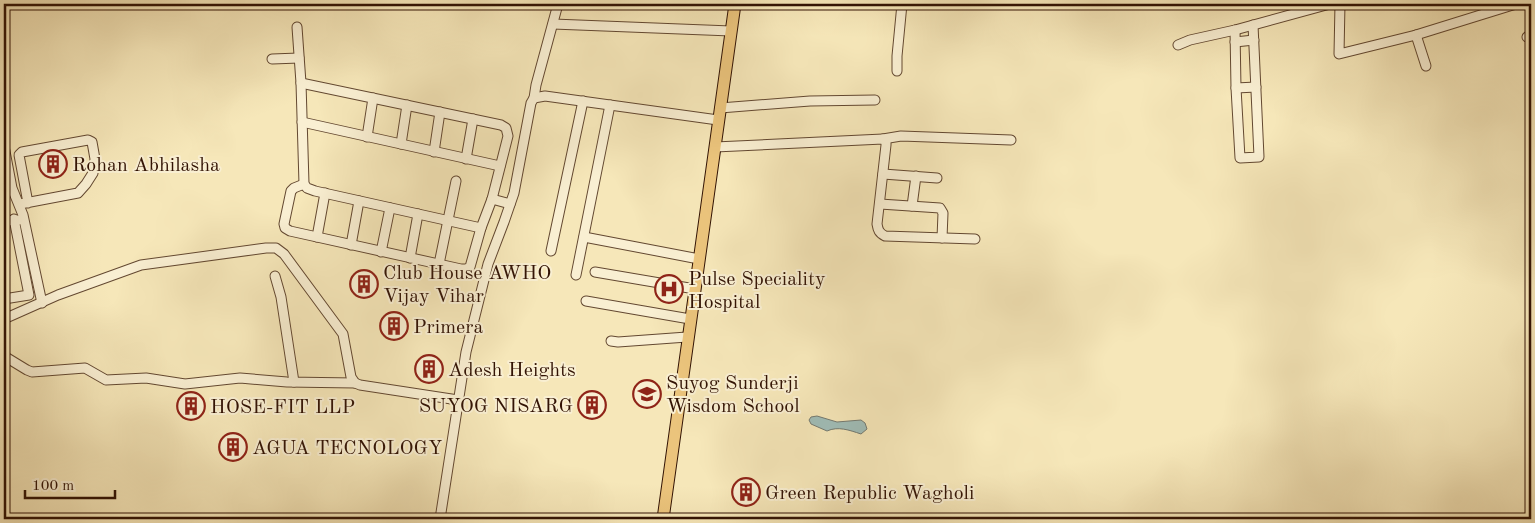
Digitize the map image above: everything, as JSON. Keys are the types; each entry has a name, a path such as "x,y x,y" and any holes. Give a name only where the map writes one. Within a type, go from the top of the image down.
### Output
{"main road":[{"path":"662,519 735,4"}],"street":[{"path":"440,519 466,352 488,264 510,204 531,103 534,98 558,4"},
{"path":"897,72 902,4"},
{"path":"1178,45 1190,40 1253,26 1330,4"},
{"path":"1340,4 1339,54 1416,35 1516,4"},
{"path":"553,24 730,31"},
{"path":"1235,30 1240,158 1259,157 1253,26"},
{"path":"296,27 301,83 304,184 307,188 480,228"},
{"path":"1416,35 1426,66"},
{"path":"1235,42 1254,40"},
{"path":"272,59 299,58"},
{"path":"301,83 501,125 506,128 508,136 492,199 480,228 470,267 461,269 290,231 284,224 291,191 304,184"},
{"path":"1236,88 1256,87"},
{"path":"534,98 545,96 718,120"},
{"path":"367,137 373,98"},
{"path":"720,108 810,101 875,100"},
{"path":"551,251 582,101"},
{"path":"400,144 407,105"},
{"path":"576,275 610,105"},
{"path":"434,152 440,112"},
{"path":"466,159 473,119"},
{"path":"302,122 500,166"},
{"path":"715,147 901,136 1011,140"},
{"path":"883,138 886,141 886,145 877,224 880,234 885,236 975,239"},
{"path":"24,203 78,193 93,172 95,159 92,142 88,140 22,152 18,155 24,180 24,203 24,220 42,303"},
{"path":"4,146 9,187 24,203"},
{"path":"883,174 937,178"},
{"path":"912,206 916,176"},
{"path":"9,187 24,180"},
{"path":"439,264 456,181"},
{"path":"317,237 324,193"},
{"path":"492,199 510,204"},
{"path":"351,245 359,201"},
{"path":"880,204 938,208 942,210 942,238"},
{"path":"381,252 390,208"},
{"path":"410,258 418,214"},
{"path":"4,299 28,295 14,219"},
{"path":"4,221 24,220"},
{"path":"584,237 699,259"},
{"path":"4,319 58,295 141,265 276,248 284,254 343,334 351,377 355,383"},
{"path":"595,272 695,289"},
{"path":"275,276 282,305 294,382"},
{"path":"586,302 690,319"},
{"path":"612,341 688,337"},
{"path":"4,356 32,372 85,368 101,378 112,381 146,378 185,384 240,378 294,382 355,383 458,400"}],"water":[{"path":"817,416 837,422 861,420 865,423 867,429 861,434 839,429 827,431 811,424 809,420 811,417"}],"place":[{"name":"Rohan Abhilasha","path":"53,164"},
{"name":"Club House AWHO Vijay Vihar","path":"364,284"},
{"name":"Pulse Speciality Hospital","path":"669,289"},
{"name":"Primera","path":"394,326"},
{"name":"Adesh Heights","path":"429,369"},
{"name":"Suyog Sunderji Wisdom School","path":"647,394"},
{"name":"SUYOG NISARG","path":"592,405"},
{"name":"HOSE-FIT LLP","path":"191,406"},
{"name":"AGUA TECNOLOGY","path":"233,447"},
{"name":"Green Republic Wagholi","path":"746,492"}]}
